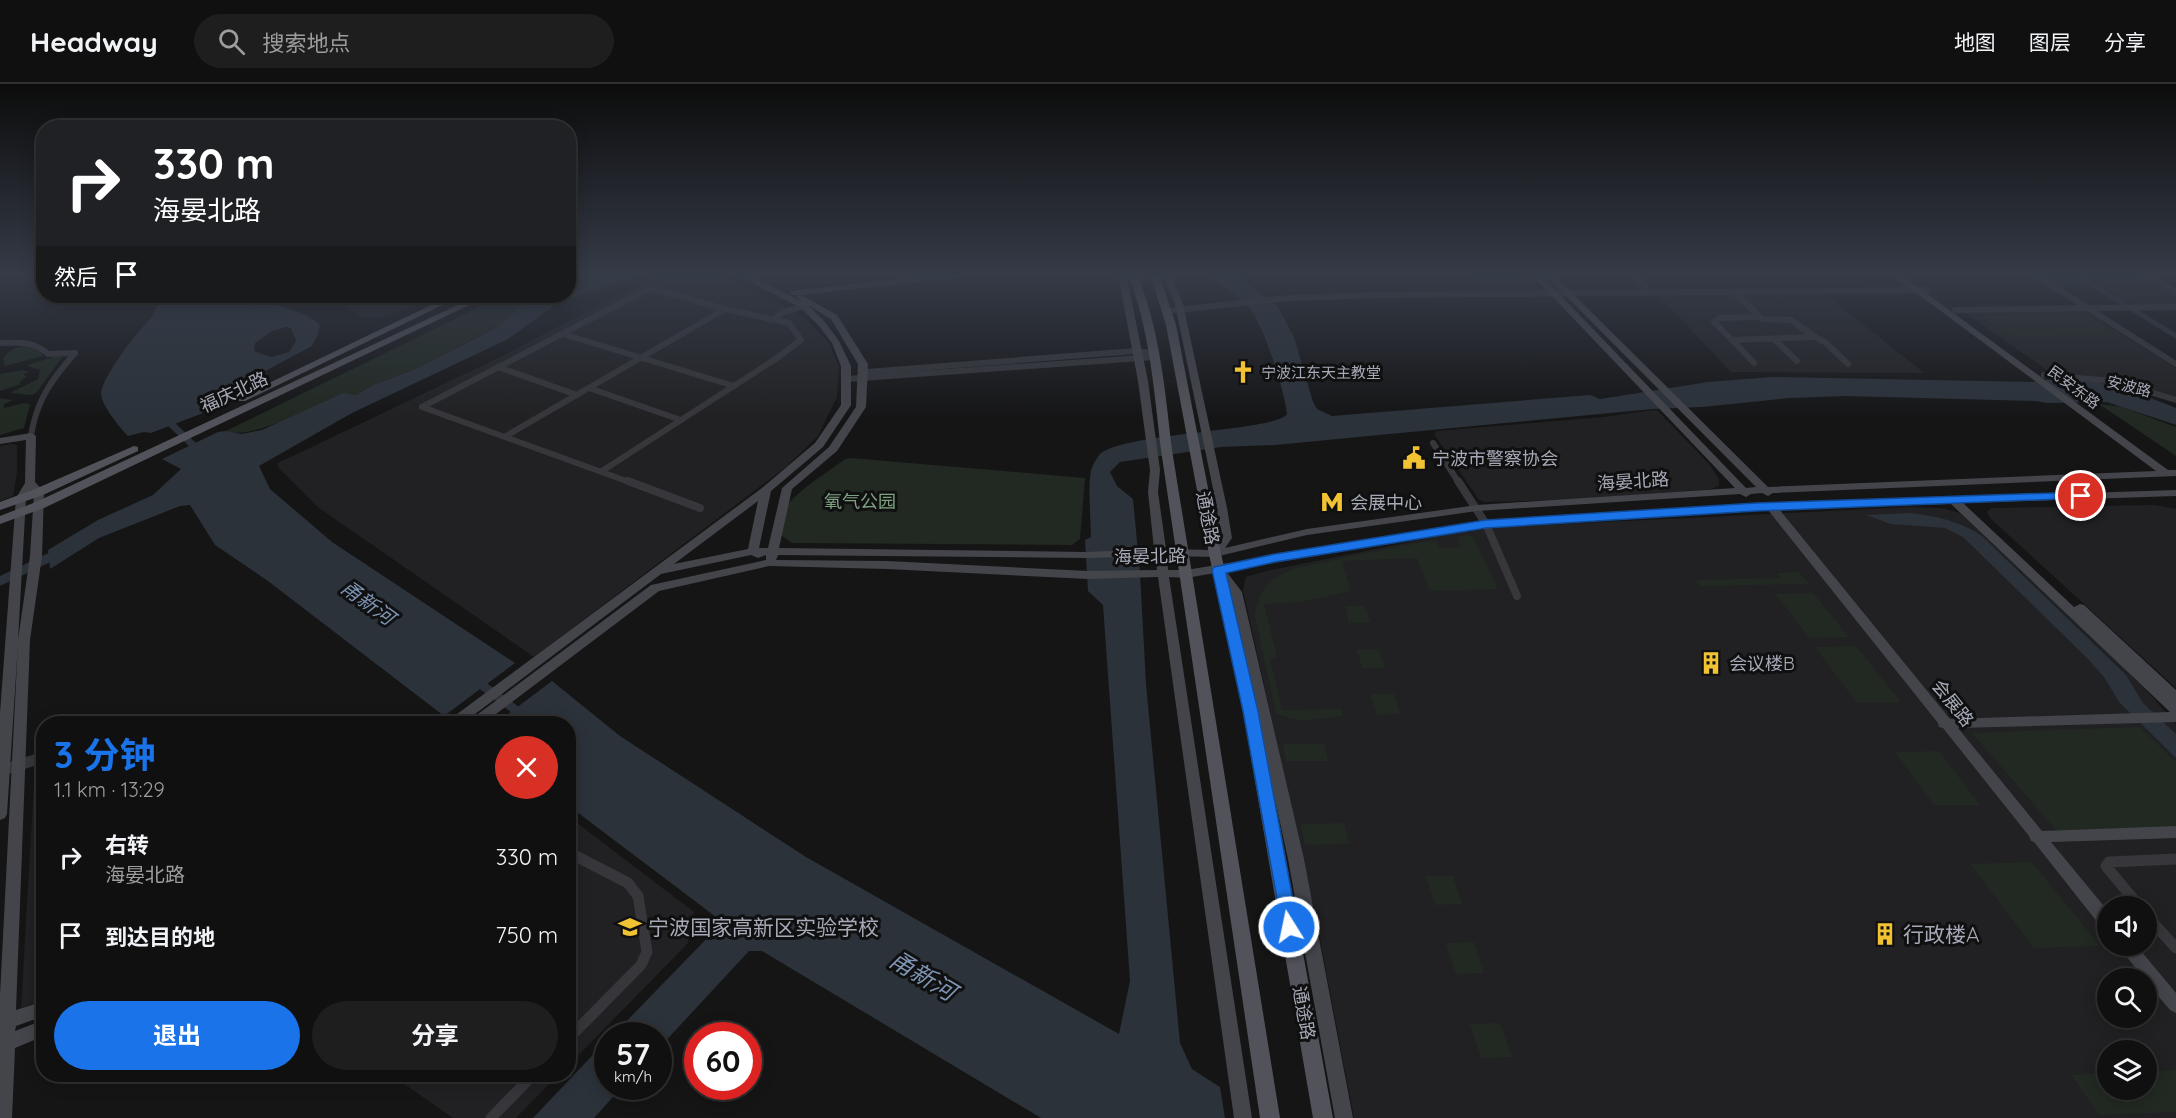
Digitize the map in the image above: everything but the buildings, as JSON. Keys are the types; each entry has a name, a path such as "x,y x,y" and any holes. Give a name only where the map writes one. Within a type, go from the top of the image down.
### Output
{"main road":[{"name":"福庆北路","path":"0,520 20,513 36,493 123,455 401,322"},
{"name":"福庆北路","path":"0,506 135,459 427,322"},
{"path":"463,716 659,571 765,490 819,445 846,405 846,366 836,343 818,322"},
{"path":"771,558 787,488 833,449 861,407 863,364 837,322"},
{"path":"1131,322 1150,434 1160,456 1155,470 1153,492 1163,573 1243,1118"},
{"path":"1147,322 1154,355"},
{"name":"通途路","path":"1169,322 1190,428 1203,451 1217,562 1251,711 1322,1112"},
{"path":"1184,322 1206,428 1203,451"},
{"path":"1582,322 1756,507"},
{"name":"会展路","path":"1597,322 1766,491 1944,724 2097,909"},
{"name":"民安东路","path":"1963,322 2045,380 2057,384 2173,472 2176,481"},
{"name":"民安东路","path":"1971,322 2066,399 2173,472"},
{"name":"通途路","path":"1154,355 1164,433 1160,456 1184,555 1269,1113"},
{"path":"0,441 32,436 36,493 36,556 24,640 10,697 19,763 3,1044 3,1118"},
{"name":"海晏北路","path":"771,558 1088,575 1186,574 1307,532 1477,508 1743,491 2173,472"},
{"path":"753,551 765,490"},
{"name":"海晏北路","path":"771,558 1087,555 1136,552 1184,555 1217,562 1275,558 1486,524 1776,506 2176,493"},
{"path":"0,814 10,697 21,498"},
{"path":"1958,500 2176,698"},
{"path":"1958,500 2176,710"},
{"path":"659,571 753,551 771,558"},
{"path":"485,716 655,588 771,558"},
{"path":"1217,562 1236,592 1252,661 1296,859 1344,1118"},
{"path":"1944,724 2176,717"},
{"path":"2036,837 2176,832"},
{"path":"2135,956 2176,1005"},
{"path":"4,1022 36,1011"},
{"path":"3,1044 36,1031"}],"street":[{"path":"585,322 422,407 700,508"},
{"path":"506,436 702,322"},
{"path":"602,471 801,340 789,323 785,322"},
{"path":"1714,322 1754,363"},
{"path":"1799,322 1848,364"},
{"path":"2110,322 2176,364"},
{"path":"563,334 734,386"},
{"path":"1732,340 1815,337"},
{"path":"1774,339 1797,361"},
{"path":"0,343 30,343 38,345 48,354 75,353 39,398 33,414 32,436"},
{"path":"846,377 1154,355"},
{"path":"498,368 577,394"},
{"name":"安波路","path":"2045,380 2114,381 2176,400"},
{"path":"589,387 681,420"},
{"path":"1433,443 1486,524 1517,596"},
{"path":"3,768 36,758"},
{"path":"576,856 628,882 638,896 647,952 641,965 576,1031"},
{"path":"2131,896 2106,866 2109,862 2176,860"},
{"path":"2157,927 2176,948"},
{"path":"491,1118 526,1082"}],"shaded area":[{"path":"567,322 808,322 828,341 839,367 837,397 818,436 786,467 534,657 319,508 278,467 278,463 490,362"},
{"path":"1684,322 1860,322 1924,373 1731,372"},
{"path":"1979,322 2103,322 2176,368 2176,397 2112,378 2051,373"},
{"path":"1658,411 1710,465 1719,479 1719,486 1711,489 1567,500 1484,502 1479,500 1434,434 1437,431 1604,417"},
{"path":"17,445 17,473 13,496 0,501 0,446"},
{"path":"2154,505 2176,509 2176,688 1990,518 1987,512 1991,508"},
{"path":"1910,507 1942,508 1960,513 2092,636 2149,693 2176,724 2176,1118 1354,1118 1317,924 1243,590 1246,577 1266,571 1450,534 1504,527"},
{"path":"35,766 36,1003 21,1008"},
{"name":"宁波国家高新区实验学校","path":"576,822 694,912 688,943 611,1022 594,1022 594,1039 576,1058"},
{"path":"401,1082 551,1082 516,1118 453,1118"}],"green space":[{"path":"448,322 504,322 413,370 373,385 356,395 343,394 268,427 238,433 226,431"},
{"path":"1991,322 2096,322 2115,335 2011,337"},
{"path":"25,346 39,349 43,356 5,366 3,359 7,353"},
{"path":"57,356 62,357 37,392 32,395 10,393 38,379 40,370 28,366 30,364"},
{"path":"23,370 29,372 24,374 26,377 19,383 21,384 0,391 0,374"},
{"path":"0,398 13,400 4,404 4,408 24,403 30,404 24,428 0,435"},
{"path":"2099,404 2122,407 2176,427 2176,456"},
{"name":"氧气公园","path":"845,459 1085,478 1080,539 1072,545 792,543 774,530 777,519 792,499"},
{"path":"1468,535 1473,537 1496,589 1432,591 1429,589 1417,558 1342,561 1351,591 1301,602 1264,604 1277,657 1270,658 1282,710 1341,709 1342,716 1302,721 1276,714 1255,615 1259,598 1272,580 1287,571 1298,568 1436,540 1440,548 1461,547 1457,537"},
{"path":"1799,572 1809,584 1700,586 1695,580 1781,578 1777,573"},
{"path":"1813,593 1849,637 1810,638 1775,594"},
{"path":"1345,606 1365,606 1370,622 1349,623"},
{"path":"1856,646 1901,702 1857,703 1815,647"},
{"path":"1379,649 1385,668 1362,668 1357,650"},
{"path":"1370,694 1394,694 1400,714 1377,715"},
{"path":"2140,727 2176,762 2176,826 2057,831 1972,733"},
{"path":"1283,744 1324,744 1328,761 1286,761"},
{"path":"1939,751 1980,805 1934,805 1895,752"},
{"path":"1344,823 1349,844 1305,845 1300,824"},
{"path":"2032,862 2097,942 2097,946 2034,948 1970,864"},
{"path":"1426,876 1453,876 1462,904 1435,905"},
{"path":"1474,942 1484,973 1456,974 1446,943"},
{"path":"1500,1023 1512,1057 1481,1058 1470,1024"},
{"path":"2176,1070 2176,1112 2100,1115 2071,1075 2097,1074 2097,1100 2157,1100 2157,1071"}],"water":[{"path":"147,322 316,322 320,325 312,346 215,398 210,403 211,410 151,433 144,432 128,436 107,410 101,393 111,370","holes":["286,327 291,328 296,341 289,352 271,357 254,351 255,343 272,331"]},
{"path":"531,322 508,339 352,413 259,466 270,489 332,542 515,663 444,716 268,581 215,545 190,505 180,506 99,538 50,569 48,550 98,520 153,495 181,469 162,459 218,432 241,434 262,430 343,393 356,395 373,385 413,370 502,324"},
{"path":"1258,322 1286,322 1294,337 1313,402 1317,409 1332,416 1590,395 1600,399 1708,382 1772,377 2033,382 2062,379 2109,384 2176,408 2176,425 2107,402 2047,403 1846,396 1789,398 1702,407 1652,409 1275,445 1221,447 1120,462 1110,472 1117,486 1133,499 1146,684 1180,1043 1192,1069 1220,1087 1225,1118 1041,1118 762,951 749,951 672,1034 672,1022 626,1022 717,928 720,920 576,811 576,716 505,716 552,681 620,736 806,857 1119,1034 1130,981 1103,605 1088,591 1085,540 1091,537 1089,491 1092,468 1101,453 1117,446 1141,440 1277,420 1287,414 1273,360"},
{"path":"2149,322 2158,322 2176,333 2176,339"},
{"path":"1910,513 1948,520 1965,526 1982,536 2126,675 2143,703 2176,734 2176,758 2119,702 2104,677 2089,660 1963,537 1945,528 1891,524 1866,515"},
{"path":"594,1054 594,1100 610,1100 594,1118 533,1118 567,1082 576,1082 576,1073"}],"waterway":[{"name":"甬新河","path":"165,418 200,452"},
{"path":"0,581 59,553"},
{"name":"甬新河","path":"475,680 524,716"}],"place":[{"name":"宁波江东天主教堂","path":"1243,372"},
{"name":"宁波市警察协会","path":"1414,458"},
{"name":"会展中心","path":"1332,502"},
{"name":"会议楼B","path":"1711,663"},
{"name":"宁波国家高新区实验学校","path":"630,927"},
{"name":"行政楼A","path":"1885,934"}],"route":[{"path":"1289,927 1251,711 1219,570 1275,558 1486,524 1756,507 2081,496"}]}
